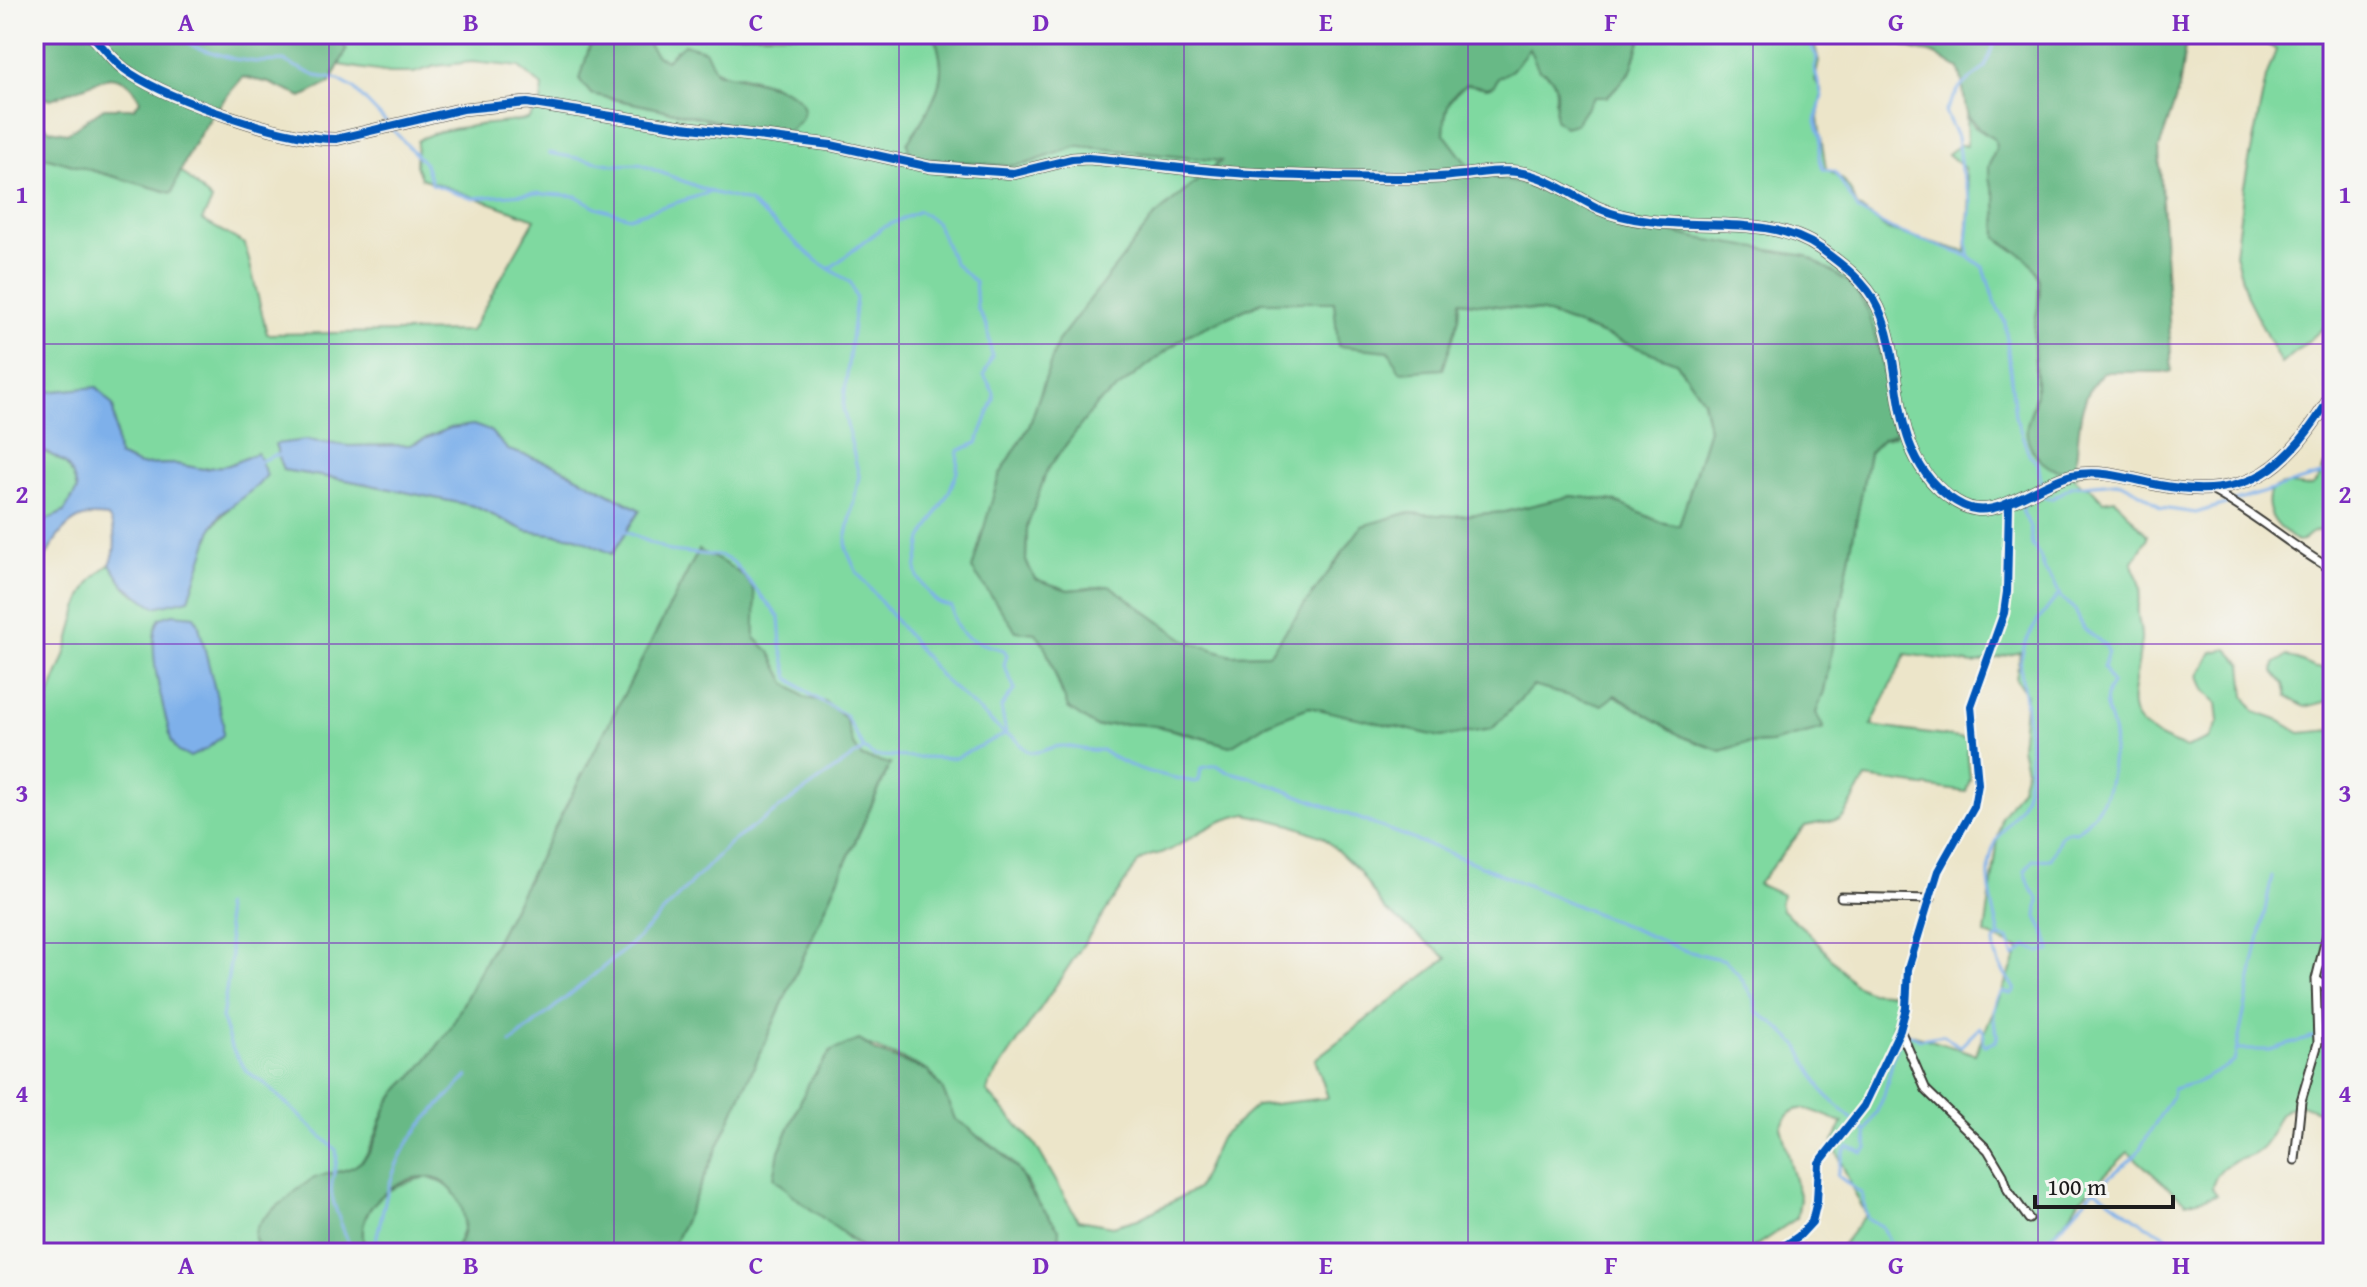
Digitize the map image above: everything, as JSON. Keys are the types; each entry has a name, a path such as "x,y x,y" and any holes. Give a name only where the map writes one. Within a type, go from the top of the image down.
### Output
{"street":[{"path":"90,34 127,71 153,86 280,131 316,139 336,139 463,109 527,103 683,127 831,145 930,167 993,173 1014,173 1063,160 1088,158 1269,175 1406,178 1516,172 1549,182 1620,216 1649,221 1782,230 1817,246 1856,276 1869,292 1879,309 1909,444 1920,467 1937,488 1957,503 1976,510 2009,503 2050,481 2075,474 2112,474 2160,485 2210,490 2233,486 2275,468 2307,435 2333,393"},
{"path":"2210,490 2252,514 2301,551 2333,570"},
{"path":"1774,1253 1799,1236 1812,1222 1817,1201 1819,1163 1864,1106 1900,1030 1906,1008 1908,969 1938,871 1969,821 1977,796 1971,706 2004,613 2009,503"},
{"path":"1841,897 1931,899"},
{"path":"2295,1160 2301,1101 2318,1043 2316,979 2333,910"},
{"path":"2316,979 2333,993"},
{"path":"1900,1030 1926,1090 1988,1150 2008,1190 2029,1219"}],"green space":[{"path":"34,34 331,34 347,49 330,83 302,97 269,83 243,77 202,132 172,193 34,154 34,116 50,130 67,133 104,108 134,108 140,101 129,84 109,77 51,99 34,97"},
{"path":"331,34 593,34 580,80 591,94 716,121 736,130 797,97 772,84 740,75 727,76 677,49 666,61 649,46 651,34 935,34 940,77 930,107 907,144 914,158 1008,166 1026,164 1078,146 1222,161 1154,217 1058,341 1029,427 999,476 1036,633 1044,644 1062,694 1096,727 1122,722 1153,725 1231,746 1266,724 1308,707 1361,717 1492,729 1532,686 1602,705 1614,695 1683,737 1721,751 1743,744 1771,743 1816,713 1824,691 1869,453 1882,439 1896,433 1883,366 1697,238 1602,216 1541,188 1490,177 1469,167 1444,134 1446,112 1451,99 1461,89 1468,84 1487,88 1512,70 1529,48 1555,83 1555,101 1589,102 1594,97 1607,97 1631,71 1642,34 1812,34 1819,61 1815,80 1822,91 1818,118 1826,169 1843,180 1857,206 1888,230 1966,252 1970,196 1964,168 1948,154 1959,145 1967,145 1966,116 1973,126 1995,140 1989,179 1996,197 1997,238 2023,253 2039,278 2038,316 2034,328 2036,393 2027,427 2032,450 2056,470 2086,470 2073,477 2082,486 2088,485 2103,501 2115,499 2147,535 2132,563 2141,586 2138,609 2141,641 2133,696 2137,719 2146,729 2186,748 2209,739 2219,721 2217,703 2204,690 2199,676 2212,652 2228,649 2242,664 2245,696 2255,712 2280,721 2300,733 2333,730 2333,1117 2299,1104 2283,1112 2269,1139 2258,1152 2221,1169 2212,1188 2217,1195 2186,1203 2128,1152 2079,1200 2069,1217 2035,1252 1836,1253 1866,1214 1833,1142 1843,1122 1801,1109 1787,1117 1781,1127 1800,1199 1797,1218 1745,1253 1630,1253 1621,1247 1608,1253 1068,1253 1058,1249 1034,1195 1018,1170 999,1150 954,1118 933,1075 859,1040 808,1084 779,1151 846,1237 870,1253 670,1253 890,765 862,757 853,744 845,718 824,701 805,698 786,683 770,652 755,638 747,580 699,550 450,1029 419,1070 392,1098 364,1158 344,1171 329,1173 262,1250 267,1253 34,1253 34,810 50,695 91,581 110,564 124,585 136,595 189,599 213,526 234,503 257,454 229,465 203,469 175,464 140,465 118,456 113,406 97,388 34,393 34,154 172,193 180,170 212,201 202,220 245,244 267,334 471,331 535,219 421,178 416,165 417,141 454,129 528,119 541,103 543,87 519,67 502,65 472,62 436,66 414,73 390,73 339,65 346,49","holes":["450,428 490,431 508,450 555,465 640,510 612,554 576,537 526,531 474,506 284,470 349,446 410,445","2020,652 2016,679 2026,694 2021,747 2026,769 2021,788 2001,817 1985,934 2020,949 1975,1054 1892,1028 1901,994 1870,992 1855,985 1809,933 1782,910 1780,903 1783,895 1758,884 1805,826 1844,816 1866,778 1966,792 1970,779 1966,739 1871,726 1906,654 1974,664","1247,814 1292,825 1323,837 1359,871 1384,909 1447,958 1315,1059 1328,1098 1256,1106 1220,1138 1197,1189 1138,1219 1113,1226 1078,1220 1035,1144 987,1092 989,1085 1138,863"]},
{"path":"593,34 651,34 649,46 657,56 666,60 684,44 705,50 716,72 771,85 798,98 803,107 801,119 787,133 736,130 716,121 591,94 580,80"},
{"path":"935,34 1642,34 1631,71 1607,97 1594,97 1576,124 1565,127 1555,119 1555,83 1539,70 1529,49 1512,70 1498,78 1494,86 1487,88 1468,84 1455,94 1446,112 1444,134 1469,167 1490,177 1541,188 1602,216 1697,238 1807,256 1850,283 1869,312 1896,433 1882,439 1869,453 1824,691 1816,713 1824,729 1771,743 1743,744 1721,751 1683,737 1615,695 1602,705 1533,686 1492,729 1441,737 1309,707 1266,724 1231,746 1148,725 1096,727 1068,708 1044,644 1036,633 1016,631 972,569 999,476 1029,427 1058,341 1154,217 1221,161 1078,146 1026,164 1008,166 914,158 907,144 930,107 940,77 941,63","holes":["1460,301 1543,312 1676,362 1703,400 1709,429 1679,526 1660,522 1614,501 1571,496 1505,512 1453,516 1407,513 1362,526 1269,654 1231,655 1187,641 1110,586 1068,590 1035,579 1026,561 1027,527 1047,470 1096,405 1187,335 1262,302 1334,302 1338,346 1389,351 1400,372 1443,369 1459,318"]},
{"path":"1896,34 2187,34 2179,89 2159,149 2172,372 2103,372 2083,406 2075,470 2050,467 2034,452 2028,439 2027,426 2036,396 2034,337 2040,288 2037,274 2029,261 1997,238 1996,197 1989,179 1995,140 1969,117 1959,69 1935,55 1907,48"},
{"path":"2252,34 2333,34 2333,320 2281,364 2247,297 2235,254 2244,186 2266,78 2276,50"},
{"path":"1460,301 1543,312 1676,362 1703,400 1709,429 1679,526 1660,522 1614,501 1571,496 1505,512 1453,516 1407,513 1362,526 1269,654 1231,655 1187,641 1110,586 1068,590 1035,579 1026,561 1027,527 1047,470 1095,405 1187,335 1262,302 1334,302 1389,351 1443,369 1459,318"},
{"path":"34,429 38,449 65,463 77,490 64,512 40,523 34,498"},
{"path":"2333,465 2333,531 2316,531 2297,542 2279,527 2271,514 2270,492 2286,485 2307,487 2319,478 2324,466"},
{"path":"699,550 731,567 751,585 755,598 755,638 770,652 786,683 805,698 824,701 845,718 853,744 862,757 890,764 670,1253 452,1253 464,1228 462,1208 458,1198 444,1183 426,1177 397,1185 373,1205 363,1226 364,1253 267,1253 255,1238 259,1224 308,1182 350,1168 368,1155 394,1096 450,1029"},
{"path":"2287,656 2316,668 2329,668 2333,663 2333,700 2305,707 2287,697 2284,684 2274,672 2275,663"},
{"path":"859,1040 877,1052 928,1071 942,1088 955,1119 999,1150 1018,1170 1030,1192 1059,1229 1058,1249 1068,1253 870,1253 774,1178 779,1151 808,1084 831,1051"},
{"path":"427,1177 448,1186 457,1195 464,1211 463,1228 452,1253 364,1253 364,1224 375,1202 398,1186"}],"water":[{"path":"97,387 113,406 118,456 140,465 175,464 203,469 229,465 257,453 267,475 220,515 213,526 189,599 155,607 124,585 110,564 115,546 111,522 108,517 98,516 83,517 65,529 51,547 34,588 34,548 40,523 64,512 77,490 65,463 38,449 34,429 34,393"},
{"path":"473,425 490,431 508,450 555,465 640,510 612,554 576,537 526,531 474,506 283,470 275,444 306,440 349,446 410,445 450,428"},
{"path":"173,614 194,616 198,622 223,722 223,735 207,749 190,757 178,752 171,740 154,660 155,629 160,618"}],"waterway":[{"path":"175,34 195,47 234,59 284,61 316,76 339,80 353,88 387,123"},
{"path":"1805,34 1817,57 1814,67 1822,96 1816,121 1821,138 1819,156 1823,169 1835,172 1859,211 1893,230 1968,256 1984,268 1995,303 2005,322 2015,416 2029,454 2038,463 2043,496"},
{"path":"1970,257 1967,243 1971,201 1961,170 1957,137 1945,112 1960,87 1985,68 1997,34"},
{"path":"392,129 425,164 432,184 473,198 534,193 576,196 596,207 629,217 711,192"},
{"path":"549,153 615,165 639,164 711,192 749,202 817,261 851,283 856,298 843,408 859,476 846,540 847,551 856,571 942,678 1005,734"},
{"path":"829,269 882,228 919,211 936,222 954,263 975,282 977,308 987,327 992,356 984,375 994,399 977,443 958,451 957,472 922,539 916,569 918,578 934,599 952,607 957,627 962,633 976,642 1004,650 1007,655 1004,665 1015,689 1001,707 1006,733"},
{"path":"258,462 275,455 281,456"},
{"path":"2035,495 2051,499 2073,486 2116,482 2147,497 2161,508 2196,513 2327,473 2333,482"},
{"path":"2028,499 2022,510 2030,527 2032,545 2045,571 2054,582 2061,598 2074,608 2084,629 2106,646 2108,652 2103,667 2112,684 2106,704 2114,737 2109,786 2101,804 2076,832 2068,831 2061,835 2051,859 2033,860 2025,871 2039,899 2037,917 2047,936 2050,951 2040,952 2027,946 2014,957 2008,939 2000,937 1990,888 1989,864 1997,840 2018,809 2027,787 2030,741 2020,664 2022,654 2034,627 2059,594"},
{"path":"624,531 670,551 721,556 733,562 779,617 781,646 789,678 845,715 864,749 874,756 955,758 1005,734 1031,752 1059,746 1102,750 1135,767 1194,782 1199,781 1201,768 1217,765 1226,771 1250,777 1462,858 1686,951 1725,960 1739,975 1755,1001 1756,1012 1774,1023 1799,1047 1823,1092 1866,1132"},
{"path":"511,1043 635,941 729,844 864,749"},
{"path":"2029,1253 2061,1227 2095,1189 2136,1155 2172,1096 2173,1089 2198,1082 2234,1062 2272,876"},
{"path":"224,906 231,956 222,1019 231,1047 247,1072 264,1083 336,1150 332,1196 352,1253"},
{"path":"1894,1253 1883,1227 1867,1218 1862,1194 1837,1175 1844,1152 1848,1147 1863,1153 1867,1149 1866,1132 1883,1098 1898,1045 1908,1033 1920,1039 1944,1035 1960,1047 1980,1027 1984,1032 1985,1045 1996,1041 1996,1001 2002,992 2011,994 2015,990 1995,952 1994,942 2000,937"},
{"path":"2237,1050 2269,1050 2333,1032"},
{"path":"373,1253 387,1192 400,1157 422,1124 468,1076"},
{"path":"2095,1189 2187,1253"}],"cycle path":[{"path":"90,34 124,69 149,84 230,117 314,138 336,139 463,109 527,103 683,127 831,145 930,167 1014,173 1088,158 1217,172 1297,176 1418,178 1509,171 1539,177 1598,208 1629,218 1782,231 1802,238 1838,261 1873,298 1887,331 1900,407 1915,456 1929,478 1949,497 1975,509 1998,507 2060,479 2083,473 2191,489 2243,483 2264,473 2282,459 2300,441 2333,393"},
{"path":"1774,1253 1799,1236 1812,1222 1817,1201 1819,1163 1864,1106 1900,1030 1906,1008 1908,969 1938,871 1974,807 1978,784 1971,706 2004,613 2009,503"}]}
